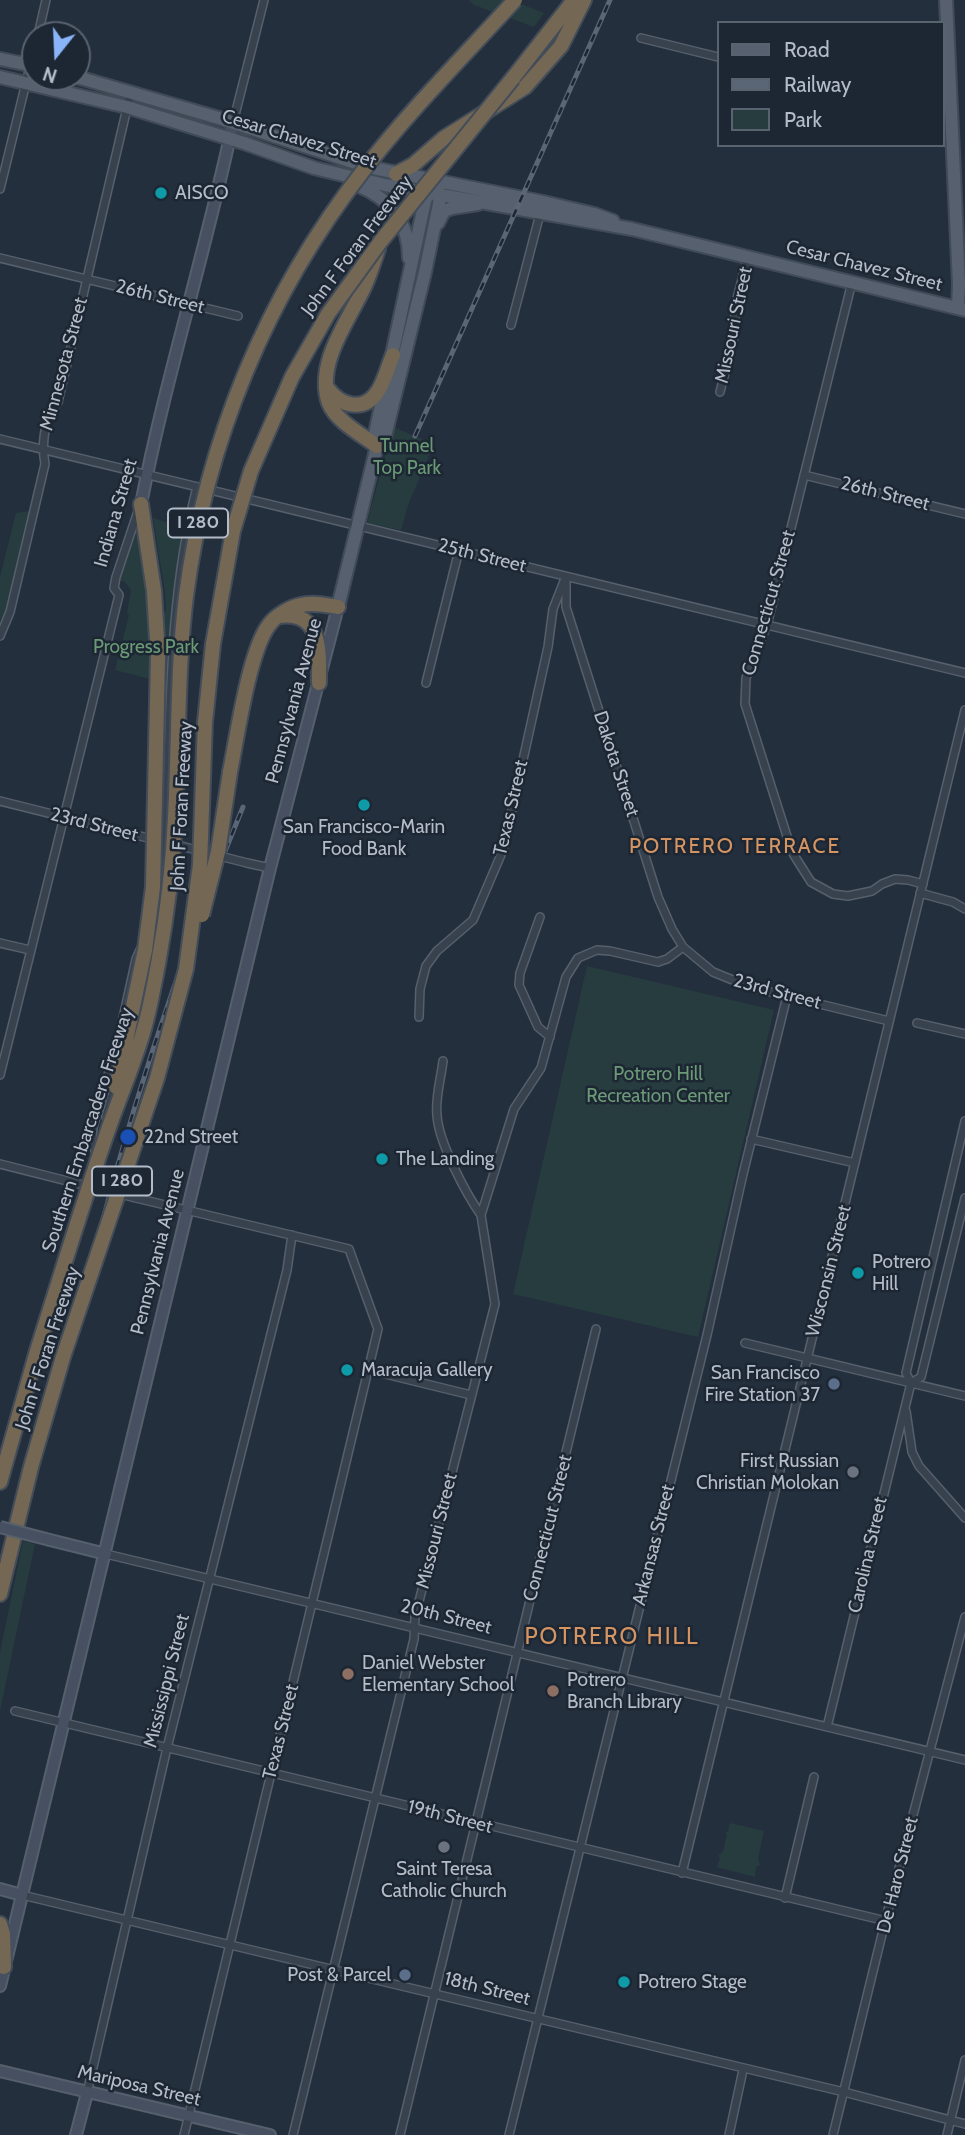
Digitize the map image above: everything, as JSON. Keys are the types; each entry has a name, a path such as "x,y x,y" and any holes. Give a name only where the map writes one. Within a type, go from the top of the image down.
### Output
{"highway":[{"name":"Southern Embarcadero Freeway","path":"0,1482 37,1351 107,1133 145,1028 164,927 175,817 180,668 186,596 205,494 225,425 268,323 303,259 342,200 384,145 515,0"},
{"name":"John F Foran Freeway","path":"0,1601 31,1467 63,1357 158,1078 178,1004 188,959 200,865 208,680 218,608 233,531 254,462 292,377 328,314 381,242 574,0"},
{"path":"396,174 413,165 444,138 525,87 551,60 568,36 584,0"},
{"path":"434,190 441,155 456,130"},
{"path":"377,446 338,415 329,403 327,385 334,344 364,287 381,242"},
{"path":"327,385 336,399 343,403 359,404 378,391 393,355"},
{"path":"107,1133 145,950 153,887 158,656 154,591 141,504"},
{"path":"178,1004 218,852 240,719 264,633 268,625 279,616 300,605 312,603 338,607"},
{"path":"279,616 296,617 311,626 319,648 319,683"},
{"path":"0,1924 4,1967"}],"main road":[{"path":"946,0 946,113 962,309"},
{"path":"0,59 21,63"},
{"name":"Cesar Chavez Street","path":"0,78 21,82"},
{"name":"Cesar Chavez Street","path":"91,81 396,174 434,190 488,202 541,207"},
{"name":"Cesar Chavez Street","path":"60,91 127,107 230,138 314,168 434,190 594,214 632,229 962,309"},
{"name":"Indiana Street","path":"141,504 156,430 190,304 233,123"},
{"path":"314,168 370,190 386,201 398,215 406,233 410,278"},
{"name":"Pennsylvania Avenue","path":"377,446 385,436 433,237 434,190"},
{"name":"Pennsylvania Avenue","path":"0,1986 270,868 377,446 375,434 410,278 434,190"},
{"path":"433,237 444,211 488,202"},
{"name":"20th Street","path":"0,1527 106,1554"},
{"name":"18th Street","path":"0,1889 22,1895"},
{"name":"Mariposa Street","path":"0,2071 270,2135"},
{"name":"Mississippi Street","path":"76,2135 87,2093"}],"street":[{"path":"41,21 46,0"},
{"name":"Indiana Street","path":"233,123 264,0"},
{"path":"641,38 716,57"},
{"path":"0,190 24,91"},
{"name":"Minnesota Street","path":"0,636 1,626 10,612 45,464 43,450 49,415 58,402 131,91"},
{"path":"510,325 541,207"},
{"name":"Missouri Street","path":"720,392 735,333 736,306 748,257"},
{"name":"26th Street","path":"0,258 238,316"},
{"name":"Connecticut Street","path":"852,282 767,625 746,678 746,704 792,852 811,882 821,890 848,896 872,891 895,879 923,884"},
{"name":"25th Street","path":"0,439 965,673"},
{"name":"26th Street","path":"804,475 965,514"},
{"path":"89,1186 95,1151 93,1128 119,1036 136,959 147,933 165,842 175,617 180,569 197,487"},
{"name":"Indiana Street","path":"0,1075 119,595 114,588 116,577 141,504"},
{"path":"426,683 459,550"},
{"name":"Dakota Street","path":"566,577 566,607 650,873 664,913 683,947"},
{"name":"Texas Street","path":"419,1017 420,989 426,967 437,951 473,920 503,850 548,647 553,609 558,590 566,577"},
{"name":"Wisconsin Street","path":"682,1873 965,710"},
{"name":"23rd Street","path":"0,802 270,868"},
{"path":"920,893 953,902 965,909"},
{"path":"540,917 520,973 519,985 538,1027 550,1037"},
{"path":"0,943 30,950"},
{"name":"Missouri Street","path":"293,2135 414,1639 415,1617 495,1304 481,1215 505,1133 514,1109 541,1068 566,977 578,958 597,950 658,962 683,947"},
{"name":"23rd Street","path":"683,947 695,959 730,981 889,1021"},
{"name":"Arkansas Street","path":"509,2135 707,1335 751,1139 787,996"},
{"path":"917,1023 965,1034"},
{"path":"443,1061 436,1112 438,1125 449,1157 481,1215"},
{"name":"Carolina Street","path":"911,1383 906,1373 965,1121"},
{"path":"751,1139 855,1163"},
{"path":"0,1164 292,1235"},
{"name":"Carolina Street","path":"827,1727 905,1403 911,1383 921,1377 965,1198"},
{"name":"Texas Street","path":"184,2135 378,1329 349,1249 292,1235"},
{"name":"Mississippi Street","path":"87,2093 167,1748 287,1270 292,1235"},
{"name":"Connecticut Street","path":"400,2135 596,1329"},
{"path":"745,1343 965,1396"},
{"path":"369,1370 471,1395"},
{"path":"905,1403 912,1452 919,1466 965,1518"},
{"name":"20th Street","path":"106,1554 965,1760"},
{"name":"De Haro Street","path":"834,2135 965,1617"},
{"name":"19th Street","path":"15,1712 886,1921"},
{"path":"785,1898 814,1777"},
{"name":"18th Street","path":"22,1895 743,2070 844,2092 965,2124"},
{"path":"947,2135 965,2060"},
{"path":"729,2135 743,2070"}],"green space":[{"path":"469,0 511,0 544,13 534,27 474,5"},
{"name":"Tunnel Top Park","path":"393,427 434,444 408,505 401,530 367,523"},
{"path":"30,511 7,613 0,620 0,577 16,513"},
{"name":"Progress Park","path":"153,518 188,529 169,684 115,670 129,615 127,613 131,590 125,582 119,580 135,534 140,540 152,616 166,611"},
{"name":"Potrero Hill Recreation Center","path":"587,966 774,1010 698,1337 513,1294"},
{"path":"23,1541 35,1544 0,1711 0,1652"},
{"path":"730,1823 764,1831 758,1859 760,1865 756,1867 755,1877 717,1867 720,1858 718,1856 723,1851 725,1833"}],"railway":[{"path":"415,436 610,0"},
{"path":"85,1292 117,1168 154,1046 196,926 243,807"}],"place":[{"name":"AISCO","path":"161,193"},
{"name":"San Francisco-Marin Food Bank","path":"364,805"},
{"name":"22nd Street","path":"128,1137"},
{"name":"The Landing","path":"382,1159"},
{"name":"Potrero Hill","path":"858,1273"},
{"name":"Maracuja Gallery","path":"347,1370"},
{"name":"San Francisco Fire Station 37","path":"834,1384"},
{"name":"First Russian Christian Molokan","path":"853,1472"},
{"name":"Daniel Webster Elementary School","path":"348,1674"},
{"name":"Potrero Branch Library","path":"553,1691"},
{"name":"Saint Teresa Catholic Church","path":"444,1847"},
{"name":"Post & Parcel","path":"405,1975"},
{"name":"Potrero Stage","path":"624,1982"}],"district":[{"name":"POTRERO TERRACE","path":"735,847"},
{"name":"POTRERO HILL","path":"612,1637"}]}
